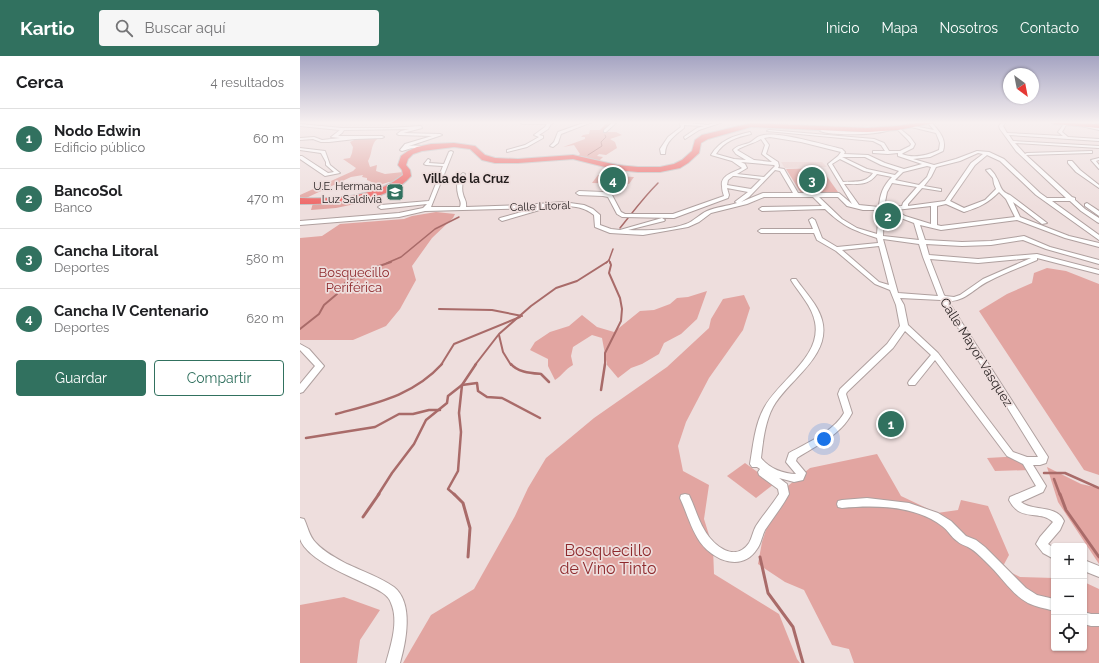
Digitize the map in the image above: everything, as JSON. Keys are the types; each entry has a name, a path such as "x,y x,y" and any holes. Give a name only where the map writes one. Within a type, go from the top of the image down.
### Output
{"highway":[{"path":"300,200 346,198 391,187 403,180 408,174 402,165 403,158 417,150"},
{"path":"476,150 482,157 499,161 576,157 596,164 611,167 655,170 671,168 680,164 696,150"}],"street":[{"path":"300,157 327,175 338,173 329,167 323,152 310,150"},
{"path":"715,150 712,155 776,167 782,170 796,195"},
{"path":"735,150 752,162"},
{"path":"765,150 764,154 776,167"},
{"path":"840,150 842,152 841,156"},
{"path":"900,153 906,150"},
{"path":"906,158 934,155 941,150"},
{"path":"1021,150 1040,171 1075,199 1099,214"},
{"path":"1023,150 1099,221"},
{"path":"425,209 429,206 451,152"},
{"path":"875,152 934,155"},
{"path":"900,153 906,158 924,165 934,166 958,160 977,152 983,152 1003,161 1033,190 1099,238"},
{"path":"1027,154 1074,152 1099,153"},
{"path":"946,202 973,164 987,154"},
{"path":"841,156 861,168 895,176"},
{"path":"860,207 854,203 830,164 841,156 866,156 902,170"},
{"path":"1099,159 1094,160 1099,168"},
{"path":"428,160 426,164 445,165"},
{"path":"620,231 691,211 695,208 726,197 724,186 725,180 731,174 742,171 745,168 743,165 734,160"},
{"path":"1070,162 1078,171 1099,187"},
{"path":"924,165 902,170 895,176 884,192 881,241 904,326 935,355 971,400 1010,454 1026,461 1041,486 1039,489 1014,500 1016,505 1024,509 1056,516 1059,521 1057,527 1050,533 1042,544 1051,552"},
{"path":"905,207 905,204 928,177 934,166"},
{"path":"737,205 736,204 747,196 776,167"},
{"path":"988,170 995,178 999,189 1005,195 1017,202 1044,223"},
{"path":"843,183 864,182 870,180 875,172"},
{"path":"462,209 465,204 460,194 461,177 463,174"},
{"path":"731,174 764,178"},
{"path":"891,181 939,190"},
{"path":"724,186 751,191"},
{"path":"882,210 946,202 964,210 981,205 999,189"},
{"path":"579,193 603,194 610,196 619,213 624,216 674,216"},
{"name":"Calle Litoral","path":"300,224 399,215 425,209 462,209 563,204 576,205 594,212 597,218 597,226 610,231 643,233 680,228 692,224 709,212 737,205 763,195 839,195 849,205 882,210"},
{"path":"814,195 840,220 881,241"},
{"path":"1005,195 1018,218"},
{"path":"1046,200 1075,199"},
{"path":"381,207 430,202"},
{"path":"934,204 934,227"},
{"path":"762,209 825,207"},
{"path":"502,219 541,208"},
{"path":"890,208 903,217 917,223 934,227 950,228 1018,218 1063,236 1099,245"},
{"path":"812,220 819,238 836,249 877,283 895,292 950,300 962,296 985,280 1028,261 1052,259"},
{"name":"Calle Mayor Vasquez","path":"917,223 921,242 941,295 986,369 1043,457 1043,460 1040,461 1026,461"},
{"path":"761,231 817,231"},
{"path":"836,249 881,241 978,244 1024,238 1048,248 1099,262"},
{"path":"926,257 978,261 1032,256 1052,259 1099,272"},
{"path":"1090,270 1099,278"},
{"path":"685,498 695,522 705,540 718,553 726,558 736,558 744,554 753,546 758,534 784,494 783,487 761,471 755,464 767,410 782,388 802,367 816,348 819,341 819,321 794,280"},
{"path":"756,460 770,471 791,478 799,477 801,473 790,462 792,456 831,431 846,418 848,413 842,391 860,372 890,346 904,326"},
{"path":"300,346 309,352 316,363 320,366 300,390"},
{"path":"912,383 935,355"},
{"path":"842,504 855,502 881,502 904,506 933,515 944,522 957,535 984,553 1010,578 1020,590 1034,600 1051,604"},
{"path":"300,522 306,539 317,551 342,567 386,588 394,596 398,603 400,626 397,650 392,663"},
{"path":"1087,566 1099,572"},
{"path":"1087,619 1099,620"}],"shaded area":[{"path":"781,162 822,162 827,167 785,168"}],"green space":[{"path":"352,150 372,150 368,161 370,167 377,165 376,171 385,174 403,172 404,175 395,183 389,182 376,186 374,183 367,180 367,178 362,177 363,175 351,177 304,199 300,199 300,195 353,171 356,168 343,159 350,158"},
{"path":"578,150 613,150 606,155 599,154 597,156 603,157 599,161 621,167 578,156 580,154"},
{"path":"821,168 838,192 801,193 786,169"},
{"path":"598,175 634,177 629,184 592,183"},
{"path":"389,192 369,201 336,208 311,210 313,203 346,202"},
{"name":"Bosquecillo Periférica","path":"436,212 455,214 453,218 432,238 412,266 416,280 400,309 386,326 353,340 300,340 300,238 322,236 340,224 404,219 412,216"},
{"path":"1047,268 1066,271 1099,284 1099,475 1084,470 979,311 1007,294 1032,283 1034,273"},
{"path":"707,291 697,319 681,334 664,343 659,354 642,364 631,368 618,378 607,365 602,338 592,335 573,347 571,356 573,365 555,380 548,366 548,359 530,350 535,342 550,332 569,326 582,315 597,327 614,332 640,311 654,310 670,304 677,298 688,297"},
{"name":"Bosquecillo de Vino Tinto","path":"744,295 750,308 743,330 709,378 686,422 678,446 683,471 709,485 704,519 713,548 714,574 779,614 800,663 403,663 431,615 474,589 515,516 528,488 546,458 594,418 667,367 709,328 711,319 723,299"},
{"path":"877,454 901,496 937,513 958,510 961,500 988,506 1009,555 1002,568 1020,577 1051,578 1051,651 1087,651 1087,583 1099,589 1099,663 854,663 849,649 832,645 804,590 785,582 758,564 762,542 778,494 810,468"},
{"path":"1021,456 1030,470 995,471 987,458"},
{"path":"745,463 774,484 756,498 727,476"},
{"path":"1047,467 1081,484 1099,488 1099,564 1087,546 1087,543 1085,543 1058,502"},
{"path":"344,597 380,610 360,640 357,663 300,663 300,605"}],"waterway":[{"path":"588,155 595,150"},
{"path":"620,228 658,183"},
{"path":"387,263 401,257 435,229 459,217"},
{"path":"609,260 613,249"},
{"path":"300,329 319,314 324,305 337,294 338,288 363,272 391,262"},
{"path":"520,316 556,288 577,281 607,262"},
{"path":"605,364 605,353 621,321 622,309 620,298 609,273 611,265 610,262"},
{"path":"439,309 492,310 520,316"},
{"path":"441,365 454,344 517,318"},
{"path":"475,365 499,334 517,318"},
{"path":"499,335 503,352 511,365"},
{"path":"462,385 476,364"},
{"path":"511,364 517,369 529,373 541,374 549,382"},
{"path":"601,390 605,364"},
{"path":"336,414 379,402 406,391 419,384 441,365"},
{"path":"462,385 477,383 478,391 487,397 502,398 540,418"},
{"path":"438,410 447,403 448,396 462,385"},
{"path":"455,495 448,489 458,471 461,432 459,413 462,385"},
{"path":"306,438 375,427 399,414 413,414 429,410 438,410"},
{"path":"378,495 392,473 414,444 426,420 438,410"},
{"path":"1044,473 1065,473 1099,488"},
{"path":"1054,479 1060,495"},
{"path":"363,517 379,494"},
{"path":"1060,494 1066,510 1099,557"},
{"path":"455,495 463,503 470,528 468,557"},
{"path":"760,557 768,593 793,627 803,663"}],"place":[{"name":"Cancha IV Centenario","path":"613,180"},
{"name":"Cancha Litoral","path":"812,180"},
{"name":"U.E. Hermana Luz Saldivia","path":"395,192"},
{"name":"BancoSol","path":"888,216"},
{"name":"Nodo Edwin","path":"891,424"}],"district":[{"name":"Villa de la Cruz","path":"466,179"}]}
